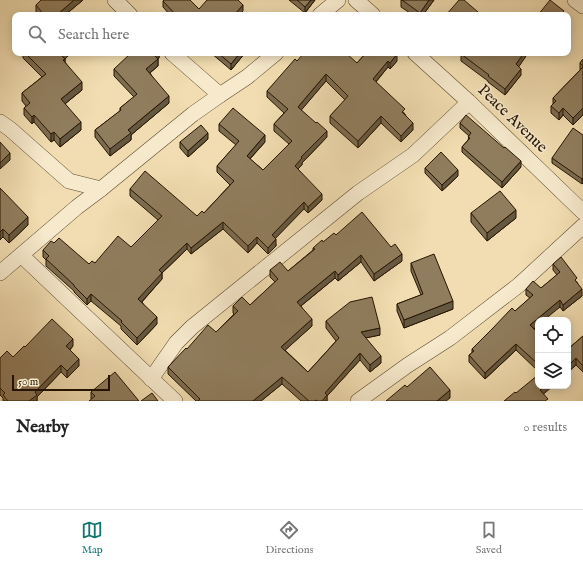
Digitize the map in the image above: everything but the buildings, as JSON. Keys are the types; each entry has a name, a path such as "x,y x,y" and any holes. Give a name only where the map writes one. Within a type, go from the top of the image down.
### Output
{"street":[{"path":"115,0 127,12"},
{"path":"324,12 338,0"},
{"path":"356,0 370,12"},
{"path":"575,0 583,6"},
{"path":"175,56 220,95"},
{"path":"0,273 77,207 193,114 247,77 272,56"},
{"name":"Peace Avenue","path":"417,56 469,102 583,212"},
{"path":"151,378 176,343 192,327 358,193 413,155 469,102"},
{"path":"0,122 10,128 69,181 101,189"},
{"path":"69,181 77,207"},
{"path":"358,401 408,365 450,338 519,285 583,226"},
{"path":"21,255 175,401"}]}
